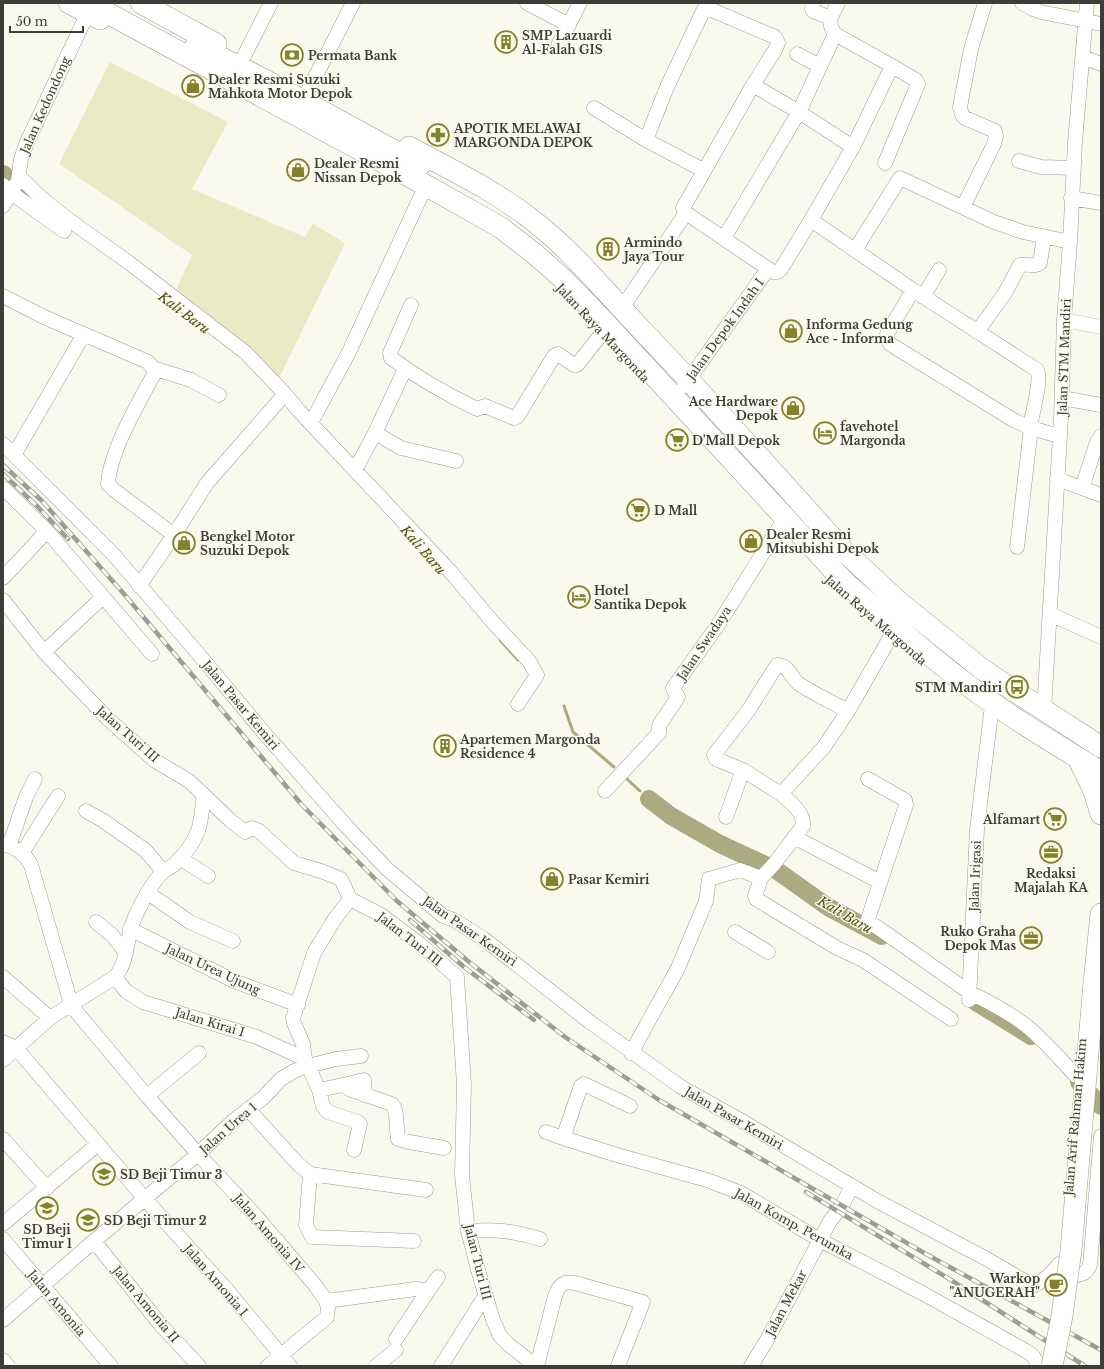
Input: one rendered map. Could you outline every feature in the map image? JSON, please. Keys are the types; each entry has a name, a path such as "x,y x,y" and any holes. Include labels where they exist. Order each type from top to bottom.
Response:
{"highway":[{"name":"Jalan Raya Margonda","path":"68,3 89,7 425,189 500,227 530,250 607,319 686,384 841,570 891,636 941,670 1101,772"},
{"name":"Jalan Raya Margonda","path":"120,3 191,42 468,186"},
{"name":"Jalan Raya Margonda","path":"141,3 307,93 468,186 535,235 556,253 607,319 780,526 979,672 1101,756"},
{"name":"Jalan Raya Margonda","path":"607,319 841,570 941,670 991,713 1048,748 1073,755"},
{"name":"Jalan Raya Margonda","path":"1042,715 1101,747"},
{"path":"1073,755 1094,791 1101,814"},
{"name":"Jalan Arif Rahman Hakim","path":"1052,1366 1062,1316 1071,1250 1101,914"},
{"name":"Jalan Arif Rahman Hakim","path":"1063,1366 1068,1348 1081,1265 1101,1053"}],"street":[{"path":"243,58 271,3"},
{"path":"307,93 353,3"},
{"path":"527,3 568,25"},
{"path":"559,43 580,3"},
{"path":"813,3 813,11 831,18"},
{"path":"838,3 829,23 835,34 916,80 918,84 904,121 885,163"},
{"path":"963,207 994,144 996,136 995,130 965,118 962,115 960,107 971,49 985,3"},
{"path":"1022,3 1037,10 1101,24"},
{"name":"Jalan STM Mandiri","path":"1042,715 1050,614 1062,398 1064,320 1087,3"},
{"path":"646,140 667,87 706,5 776,37 778,43 777,47 703,170 683,205 683,208 686,213 768,269 773,272 778,272 811,220 853,147 892,66"},
{"name":"Jalan Kedondong","path":"3,206 13,185 27,142 89,7"},
{"path":"724,238 798,112 835,34"},
{"path":"797,54 820,66"},
{"path":"1082,57 1101,64"},
{"path":"753,85 853,147"},
{"path":"594,108 646,140 703,170"},
{"path":"1019,161 1041,167 1074,168"},
{"path":"855,250 900,178 994,222 1044,237 1070,242"},
{"path":"13,185 64,231"},
{"path":"13,185 38,195 246,353 449,570 491,620 529,661 534,679 518,704"},
{"path":"311,423 349,352 425,189"},
{"path":"1072,198 1101,203"},
{"path":"411,305 390,356 391,358 414,376 449,396 477,409 485,406 514,418 517,417 554,356 558,354 574,365 578,365 607,319 686,213"},
{"path":"811,220 918,294 1038,372 1036,398 1030,428 1017,547"},
{"path":"977,332 1005,293 1020,265 1036,265 1040,263 1044,237"},
{"name":"Jalan Depok Indah I","path":"686,384 768,269"},
{"path":"939,270 887,334 890,344 1015,421 1030,428 1059,436"},
{"path":"3,296 44,317 148,362 153,368 154,374 118,446 109,472 108,484 174,535"},
{"path":"1064,320 1101,327"},
{"path":"14,455 84,334"},
{"path":"153,368 191,380 219,394"},
{"path":"355,470 375,434 405,369"},
{"path":"139,586 207,483 285,394"},
{"path":"1062,398 1101,405"},
{"path":"375,434 401,448 456,461"},
{"path":"1082,488 1097,442 1101,436"},
{"name":"Jalan Pasar Kemiri","path":"3,444 113,554 265,734 347,827 387,869 443,916 454,920 484,938 590,1022 681,1087 852,1186 1033,1286 1050,1276 1058,1264"},
{"path":"1057,479 1101,495"},
{"path":"3,488 47,531 152,654"},
{"name":"Jalan Swadaya","path":"605,791 659,733 659,726 678,697 673,688 718,625 780,526"},
{"path":"3,578 47,531"},
{"path":"44,652 103,597"},
{"name":"Jalan Turi III","path":"3,600 44,652 80,691 154,760 189,781 230,820 245,832 252,828 259,831 294,863 341,879 350,899 381,915 420,944 457,977 464,1084 462,1175 468,1230 493,1320 500,1336 508,1345 536,1366"},
{"path":"1050,614 1101,637"},
{"path":"781,794 824,747 848,711 891,636"},
{"path":"848,711 798,684 789,670 777,665 748,711 714,755 716,759 743,770 781,794 803,818 803,826 763,877 755,896 756,899 836,948 863,960 951,1019"},
{"name":"Jalan Irigasi","path":"969,998 977,829 991,713"},
{"path":"726,817 743,770"},
{"path":"35,778 6,845 22,853 28,858 31,865 71,1004"},
{"path":"868,779 905,800 906,805 867,922 877,927 969,998 986,1000 1022,1022 1076,1076"},
{"path":"3,1060 50,1018 71,1004 117,980 126,953 130,929 138,910 156,879 163,871 174,865 198,832 201,822 204,795"},
{"path":"22,853 58,796"},
{"path":"86,811 102,820 145,850 163,871"},
{"path":"794,837 880,882"},
{"path":"180,858 208,876"},
{"path":"632,1053 678,968 706,901 709,879 740,870 763,877"},
{"path":"148,893 190,922 233,941"},
{"path":"350,899 334,920 314,953 293,1018 303,1044 306,1062 319,1090 323,1106 328,1112 360,1124 354,1150"},
{"path":"96,922 112,935 126,953"},
{"name":"Jalan Urea Ujung","path":"130,929 234,981 298,1005"},
{"path":"735,932 768,952"},
{"name":"Jalan Arif Rahman Hakim","path":"1058,1264 1068,1200 1076,1076 1086,1002 1096,957"},
{"path":"3,977 50,1018"},
{"name":"Jalan Kirai I","path":"117,980 126,991 143,1002 257,1037 306,1062"},
{"name":"Jalan Amonia IV","path":"71,1004 91,1031 198,1154 255,1215 315,1285 326,1301"},
{"path":"3,1042 16,1048"},
{"name":"Jalan Amonia I","path":"16,1048 145,1199 227,1290 290,1366"},
{"path":"147,1096 200,1054"},
{"name":"Jalan Urea 1","path":"3,1320 198,1154 233,1121 263,1098 281,1079 306,1062 361,1056"},
{"path":"563,1138 581,1086 584,1084 630,1106"},
{"path":"319,1090 343,1085 351,1090 392,1104 394,1106 391,1138 444,1148"},
{"path":"248,1109 298,1164 310,1174 426,1190"},
{"name":"Jalan Komp. Perumka","path":"546,1132 617,1155 707,1180 741,1193 820,1240 924,1294 1028,1352 1040,1366"},
{"path":"1058,1264 1062,1272 1078,1275 1087,1271 1096,1262 1101,1136"},
{"path":"3,1139 47,1188"},
{"path":"3,1224 98,1144"},
{"path":"310,1174 306,1225 312,1237 414,1241"},
{"name":"Jalan Mekar","path":"751,1366 830,1222 842,1206 852,1186"},
{"path":"468,1230 499,1230 518,1232 540,1239"},
{"name":"Jalan Amonia","path":"3,1239 111,1366"},
{"name":"Jalan Amonia II","path":"94,1241 159,1324 199,1366"},
{"path":"376,1366 396,1344 412,1315 438,1277"},
{"path":"536,1366 555,1296 560,1285 566,1282 575,1283 643,1302 618,1366"},
{"path":"268,1366 326,1317 328,1307 326,1301 416,1289 428,1291"},
{"path":"401,1291 412,1315"},
{"path":"441,1366 486,1296"},
{"path":"3,1360 8,1366"}],"green space":[{"path":"110,62 228,122 192,189 305,237 313,224 345,243 278,380 243,342 173,296 192,255 59,164"}],"waterway":[{"name":"Kali Baru","path":"3,174 25,194 50,212"},
{"name":"Kali Baru","path":"500,640 518,660"},
{"name":"Kali Baru","path":"564,706 573,732 614,767"},
{"name":"Kali Baru","path":"627,779 640,791"},
{"name":"Kali Baru","path":"649,799 671,816 720,844 776,870 828,907 882,936"},
{"name":"Kali Baru","path":"976,1002 1031,1036"},
{"name":"Kali Baru","path":"1079,1082 1101,1106"}],"railway":[{"path":"3,465 42,501 124,594 302,805 397,901 468,961 565,1037 659,1100 926,1254 1101,1350"},
{"path":"3,474 37,506 68,539"},
{"path":"410,920 464,967 534,1020"},
{"path":"806,1192 951,1280 1085,1366"}],"place":[{"name":"SMP Lazuardi Al-Falah GIS","path":"506,42"},
{"name":"Permata Bank","path":"292,55"},
{"name":"Dealer Resmi Suzuki Mahkota Motor Depok","path":"193,86"},
{"name":"APOTIK MELAWAI MARGONDA DEPOK","path":"438,135"},
{"name":"Dealer Resmi Nissan Depok","path":"298,170"},
{"name":"Armindo Jaya Tour","path":"608,249"},
{"name":"Informa Gedung Ace - Informa","path":"791,331"},
{"name":"Ace Hardware Depok","path":"793,408"},
{"name":"favehotel Margonda","path":"825,433"},
{"name":"D'Mall Depok","path":"677,440"},
{"name":"D Mall","path":"638,510"},
{"name":"Dealer Resmi Mitsubishi Depok","path":"751,541"},
{"name":"Bengkel Motor Suzuki Depok","path":"184,543"},
{"name":"Hotel Santika Depok","path":"579,597"},
{"name":"STM Mandiri","path":"1017,687"},
{"name":"Apartemen Margonda Residence 4","path":"445,746"},
{"name":"Alfamart","path":"1055,819"},
{"name":"Redaksi Majalah KA","path":"1051,852"},
{"name":"Pasar Kemiri","path":"552,879"},
{"name":"Ruko Graha Depok Mas","path":"1031,938"},
{"name":"SD Beji Timur 3","path":"104,1174"},
{"name":"SD Beji Timur 1","path":"47,1208"},
{"name":"SD Beji Timur 2","path":"88,1220"},
{"name":"Warkop \"ANUGERAH\"","path":"1056,1285"}]}
